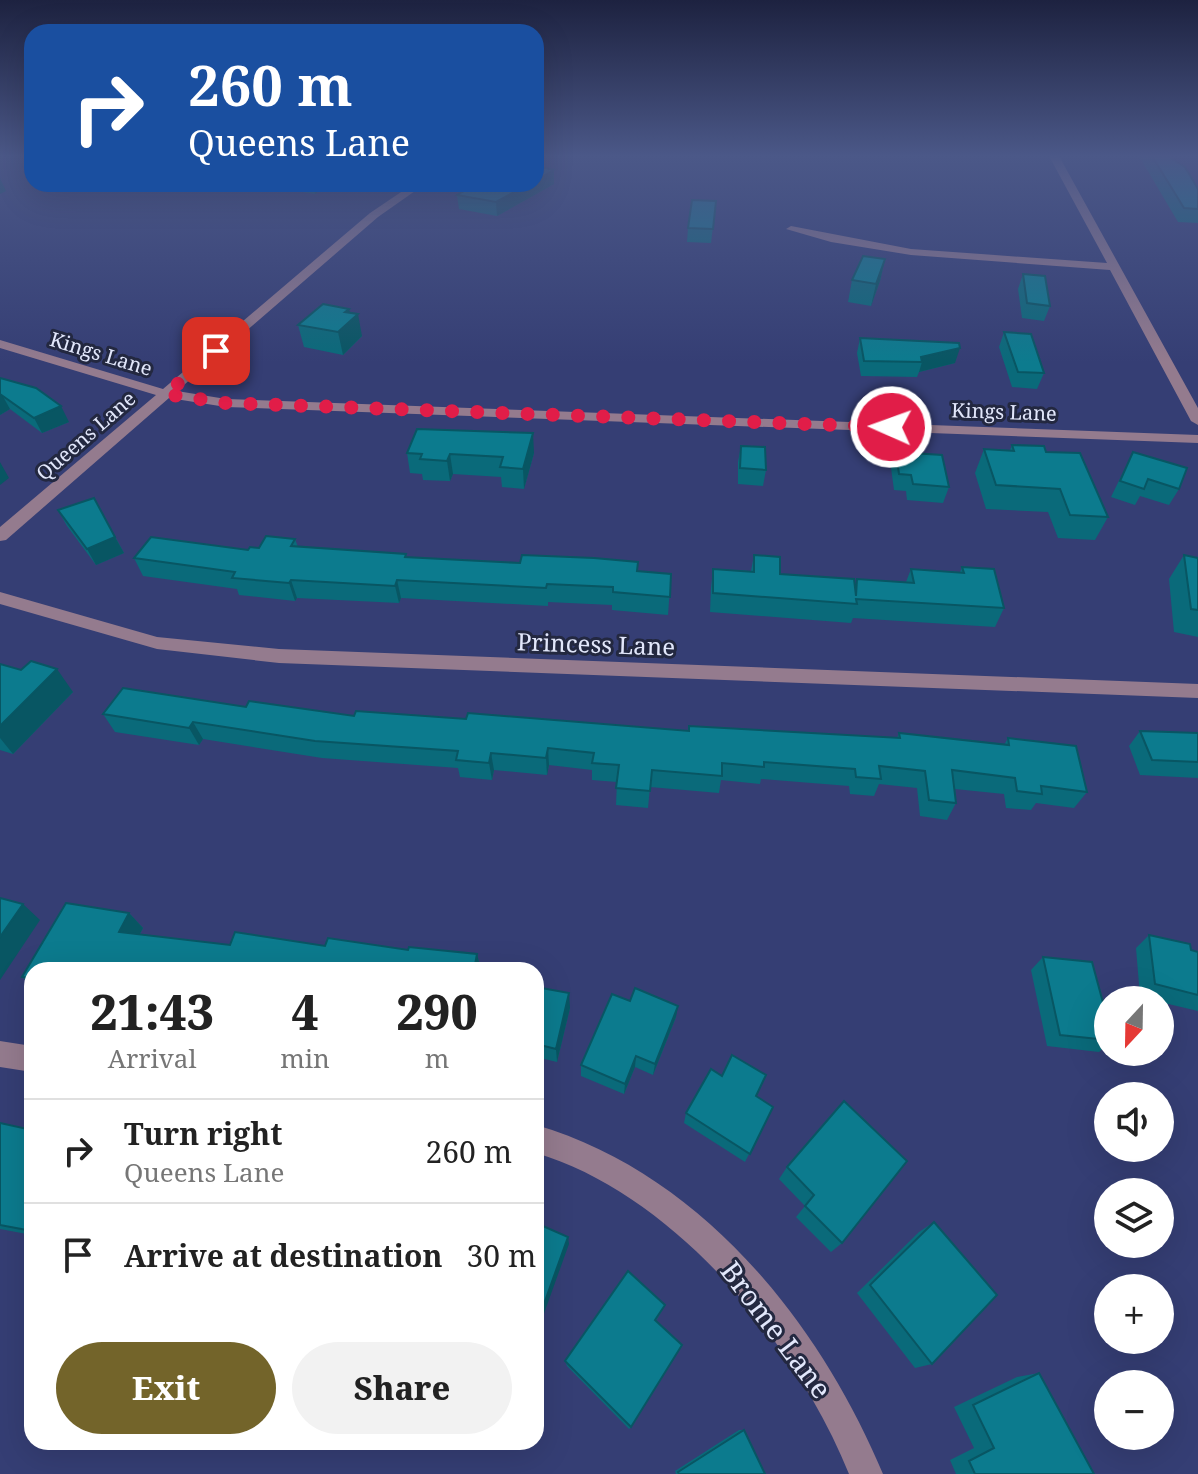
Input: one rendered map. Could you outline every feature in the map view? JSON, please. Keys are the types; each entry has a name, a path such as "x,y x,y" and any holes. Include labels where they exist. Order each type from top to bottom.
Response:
{"street":[{"name":"Queens Lane","path":"0,536 363,225"},
{"path":"1091,225 1198,421"},
{"path":"791,229 830,240 923,254 1114,267"},
{"name":"Kings Lane","path":"0,344 166,394 226,403 1198,439"},
{"name":"Princess Lane","path":"0,598 157,643 279,656 1198,691"},
{"path":"0,1054 24,1058"},
{"name":"Brome Lane","path":"544,1141 568,1148 644,1187 709,1242 756,1295 816,1378 858,1450 866,1474"}],"building":[{"path":"688,225 713,225 713,229 688,228"},
{"path":"863,256 885,259 876,284 852,280"},
{"path":"1023,274 1045,276 1050,306 1027,303"},
{"path":"323,304 358,314 338,332 298,325"},
{"path":"1004,332 1031,334 1044,373 1018,372"},
{"path":"860,338 959,343 960,348 921,357 922,362 864,361"},
{"path":"0,378 36,388 61,406 34,418 0,394"},
{"path":"417,429 533,433 523,469 500,467 503,457 450,454 447,461 420,459 422,454 407,453"},
{"path":"1012,445 1044,446 1046,452 1080,453 1108,517 1070,515 1060,489 996,485 984,449 1014,451"},
{"path":"741,446 765,447 766,470 740,468"},
{"path":"896,452 942,455 949,487 913,484 911,475 899,474"},
{"path":"1133,452 1187,468 1179,489 1148,479 1144,489 1120,481"},
{"path":"94,498 115,537 87,549 58,510"},
{"path":"266,536 295,539 291,546 406,554 405,557 520,563 522,555 638,562 637,571 671,574 670,597 613,592 613,587 547,584 546,588 397,580 395,586 291,580 289,583 232,578 235,572 134,558 151,537 248,550 250,547 259,548"},
{"path":"754,555 780,557 780,574 854,579 856,596 857,579 914,583 911,569 964,573 962,567 994,569 1004,608 856,599 857,604 713,593 713,569 754,572"},
{"path":"1184,555 1198,558 1198,610 1191,609"},
{"path":"31,661 57,669 0,726 0,664 21,670"},
{"path":"123,688 246,707 249,701 354,716 356,711 466,719 468,713 689,731 689,726 900,738 899,733 1009,745 1008,738 1076,746 1087,792 1041,786 1042,794 1017,791 1015,778 952,770 956,803 929,800 925,771 879,766 881,779 856,777 855,769 764,762 764,767 722,763 722,776 652,770 650,791 616,788 619,765 592,763 594,753 548,748 546,758 491,753 489,763 456,760 458,751 315,741 193,722 189,728 103,714"},
{"path":"1140,731 1198,733 1198,762 1152,760"},
{"path":"0,898 23,904 0,937"},
{"path":"66,903 129,913 119,932 230,945 235,932 325,946 328,938 408,950 409,947 477,954 476,962 31,962"},
{"path":"1149,935 1190,944 1191,950 1198,952 1198,995 1174,989 1174,986 1155,984"},
{"path":"1043,957 1092,962 1099,986 1094,986 1094,1039 1060,1035"},
{"path":"544,988 569,993 556,1049 544,1046"},
{"path":"635,988 678,1006 655,1064 636,1056 625,1084 581,1065 612,994 630,1001"},
{"path":"732,1055 766,1075 756,1096 773,1107 750,1154 686,1113 711,1069 722,1076"},
{"path":"844,1101 907,1161 842,1243 805,1206 814,1195 787,1167"},
{"path":"0,1123 24,1128 24,1230 0,1225"},
{"path":"934,1222 997,1295 932,1364 870,1285"},
{"path":"544,1226 568,1237 544,1304"},
{"path":"628,1271 665,1305 655,1320 682,1345 631,1427 565,1361"},
{"path":"1039,1373 1094,1474 975,1474 969,1461 994,1448 973,1405"},
{"path":"744,1430 765,1474 679,1474 678,1472"}],"route":[{"path":"216,351 166,394 226,403 891,427"}]}
